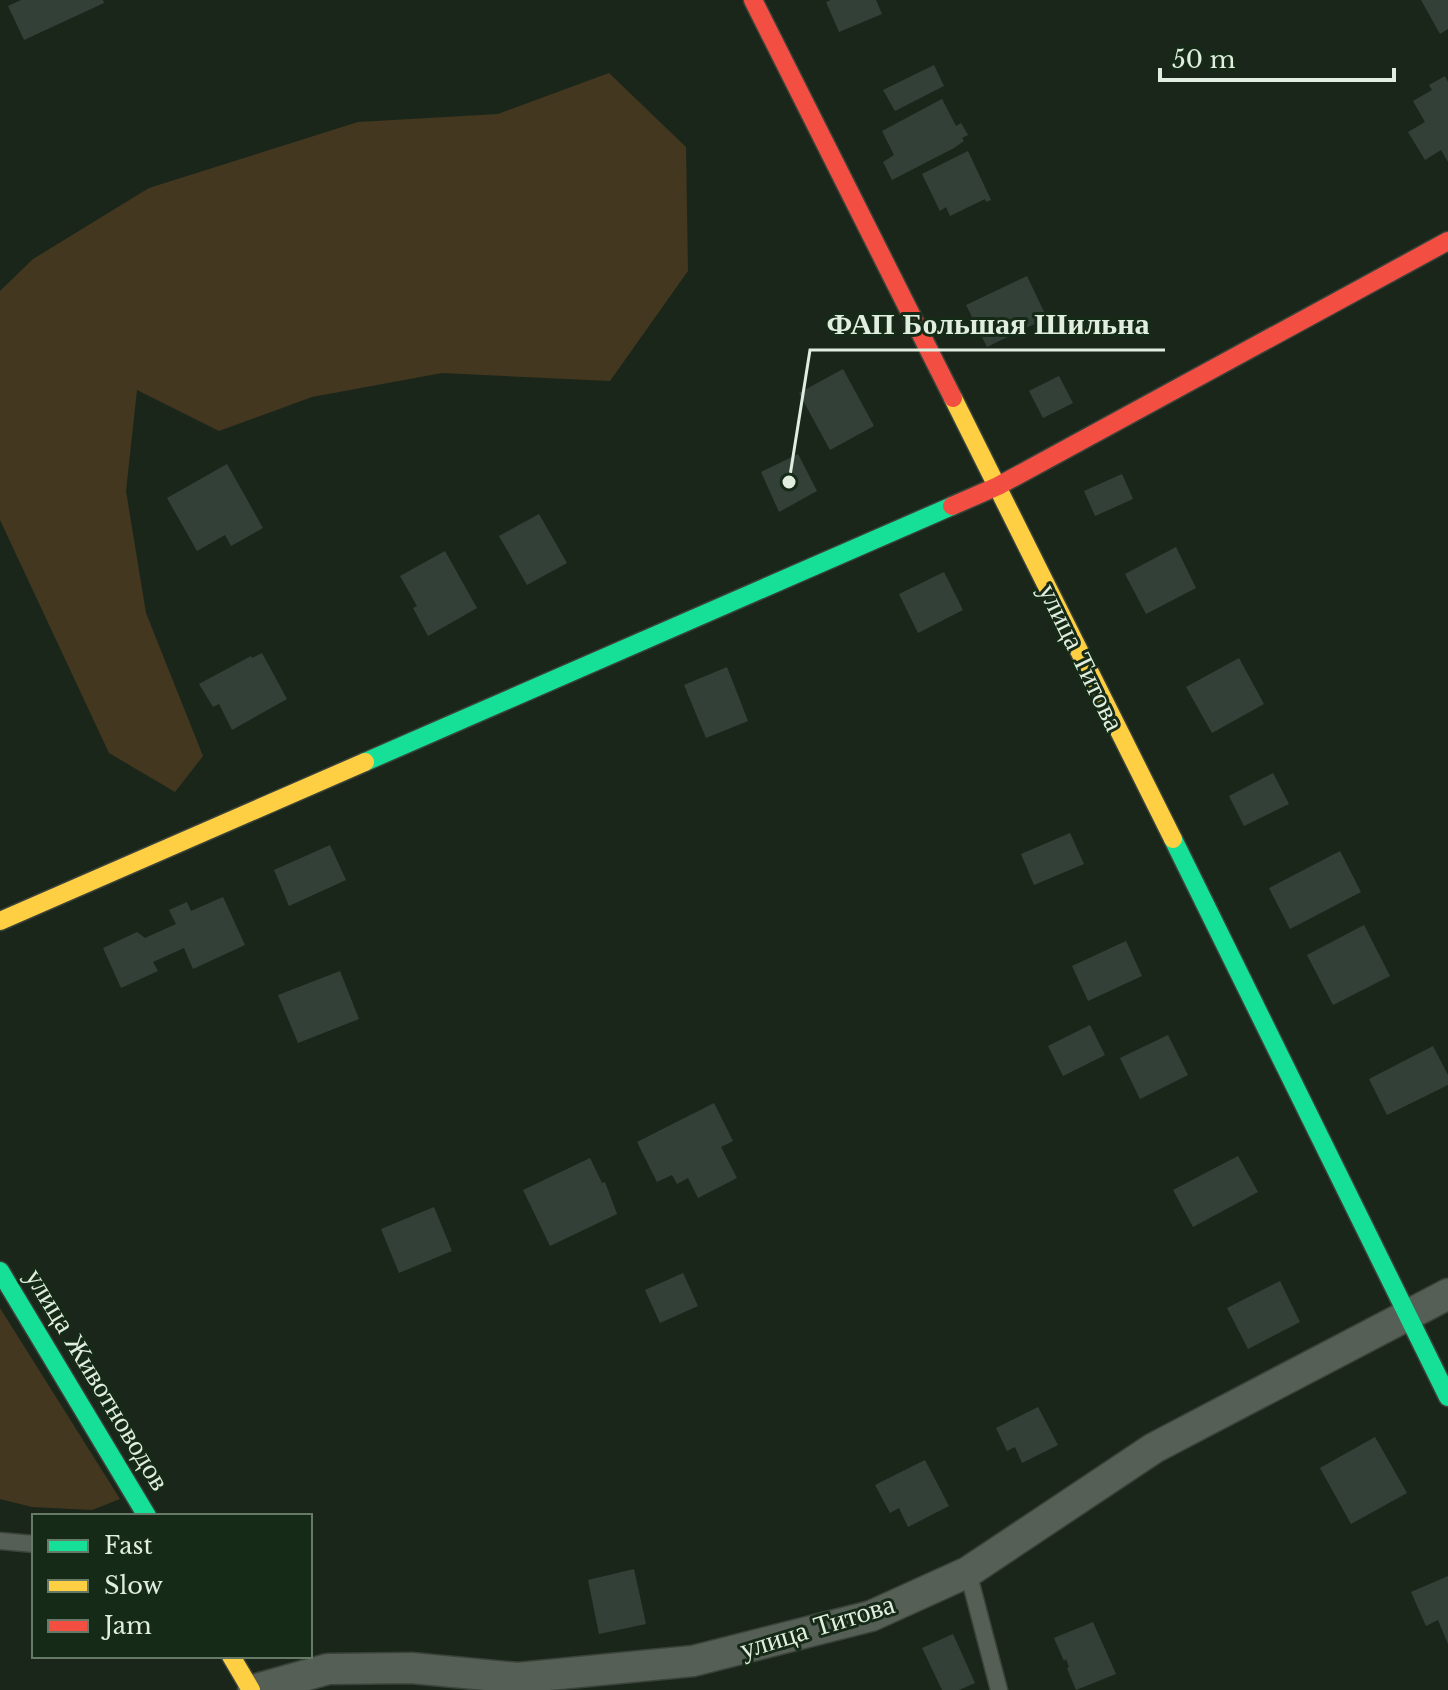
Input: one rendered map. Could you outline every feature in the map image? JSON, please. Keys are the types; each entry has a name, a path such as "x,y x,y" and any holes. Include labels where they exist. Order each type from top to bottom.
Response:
{"street":[{"name":"улица Титова","path":"753,0 998,486 1448,1397"},
{"path":"0,921 998,486 1448,241"},
{"name":"улица Животноводов","path":"0,1271 146,1514"},
{"path":"1406,1316 1448,1294"},
{"name":"улица Титова","path":"252,1690 328,1669 411,1668 518,1678 693,1661 871,1616 968,1572 1154,1448 1406,1316"},
{"path":"232,1658 252,1690"}],"lane":[{"path":"0,1541 32,1544"},
{"path":"968,1572 999,1690"}],"shaded area":[{"path":"609,73 686,147 688,271 610,381 442,373 312,397 219,431 137,390 126,491 146,613 203,756 175,792 109,753 0,520 0,291 33,259 149,188 358,122 498,114"},
{"path":"0,1308 120,1499 92,1510 32,1507 0,1499"}],"building":[{"path":"21,0 103,0 104,3 24,40 8,6"},
{"path":"876,0 882,14 839,32 826,2"},
{"path":"1421,0 1448,0 1448,29 1440,34"},
{"path":"934,65 944,86 895,111 883,90"},
{"path":"1445,76 1448,82 1448,162 1441,150 1425,160 1408,132 1425,122 1413,101 1432,90 1429,85"},
{"path":"942,99 956,126 961,123 968,135 954,148 892,180 883,162 894,155 882,131"},
{"path":"968,151 991,200 986,202 985,199 950,216 946,207 940,211 922,174"},
{"path":"1027,276 1047,318 987,347 966,305"},
{"path":"843,369 874,426 830,450 799,393"},
{"path":"1059,376 1073,403 1043,418 1029,391"},
{"path":"798,454 817,491 779,512 761,472"},
{"path":"227,464 263,528 231,546 225,535 197,551 167,498"},
{"path":"1122,474 1133,499 1095,516 1084,491"},
{"path":"539,514 567,563 527,585 499,536"},
{"path":"1176,547 1196,588 1146,614 1125,574"},
{"path":"445,551 477,608 428,636 413,608 417,606 400,576"},
{"path":"944,572 963,610 918,633 899,594"},
{"path":"262,653 287,699 232,730 219,704 213,707 199,684"},
{"path":"1239,658 1264,704 1212,733 1186,687"},
{"path":"727,667 748,721 706,738 684,685"},
{"path":"1273,773 1289,804 1244,826 1229,796"},
{"path":"1070,833 1084,864 1034,885 1021,854"},
{"path":"330,845 346,880 289,906 274,870"},
{"path":"1340,851 1361,892 1290,929 1269,888"},
{"path":"223,897 245,945 193,969 184,948 153,962 158,971 121,988 103,948 137,932 145,938 176,924 169,910 187,902 191,911"},
{"path":"1364,925 1390,976 1333,1005 1307,955"},
{"path":"1126,941 1142,976 1088,1001 1072,966"},
{"path":"340,971 359,1019 298,1043 278,995"},
{"path":"1090,1025 1105,1055 1063,1076 1048,1046"},
{"path":"1168,1035 1188,1075 1140,1099 1120,1058"},
{"path":"1433,1046 1448,1075 1448,1085 1387,1115 1369,1079"},
{"path":"714,1103 733,1141 721,1147 737,1178 698,1198 688,1178 677,1184 672,1175 657,1182 637,1142"},
{"path":"1238,1156 1258,1192 1193,1227 1173,1190"},
{"path":"590,1158 602,1183 605,1182 617,1214 550,1246 523,1190"},
{"path":"434,1207 452,1251 399,1273 381,1229"},
{"path":"683,1273 698,1306 660,1323 645,1290"},
{"path":"1280,1281 1300,1322 1248,1349 1227,1308"},
{"path":"1038,1407 1058,1445 1022,1463 1015,1447 1007,1451 996,1428"},
{"path":"1375,1437 1407,1493 1351,1524 1320,1468"},
{"path":"925,1460 949,1506 908,1527 899,1508 890,1513 875,1485"},
{"path":"634,1569 646,1624 599,1634 588,1580"},
{"path":"1448,1576 1448,1644 1438,1620 1426,1626 1411,1592"},
{"path":"1093,1622 1116,1674 1076,1690 1066,1659 1064,1661 1054,1638"},
{"path":"953,1634 975,1683 959,1690 942,1690 922,1648"}],"traffic: fast":[{"path":"365,762 952,506"},
{"path":"1173,839 1448,1397"},
{"path":"0,1271 146,1514"}],"traffic: slow":[{"path":"953,398 1173,839"},
{"path":"0,921 365,762"},
{"path":"232,1658 251,1690"}],"traffic: jam":[{"path":"753,0 953,398"},
{"path":"952,506 998,486 1448,241"}],"place":[{"name":"ФАП Большая Шильна","path":"789,482"}]}
